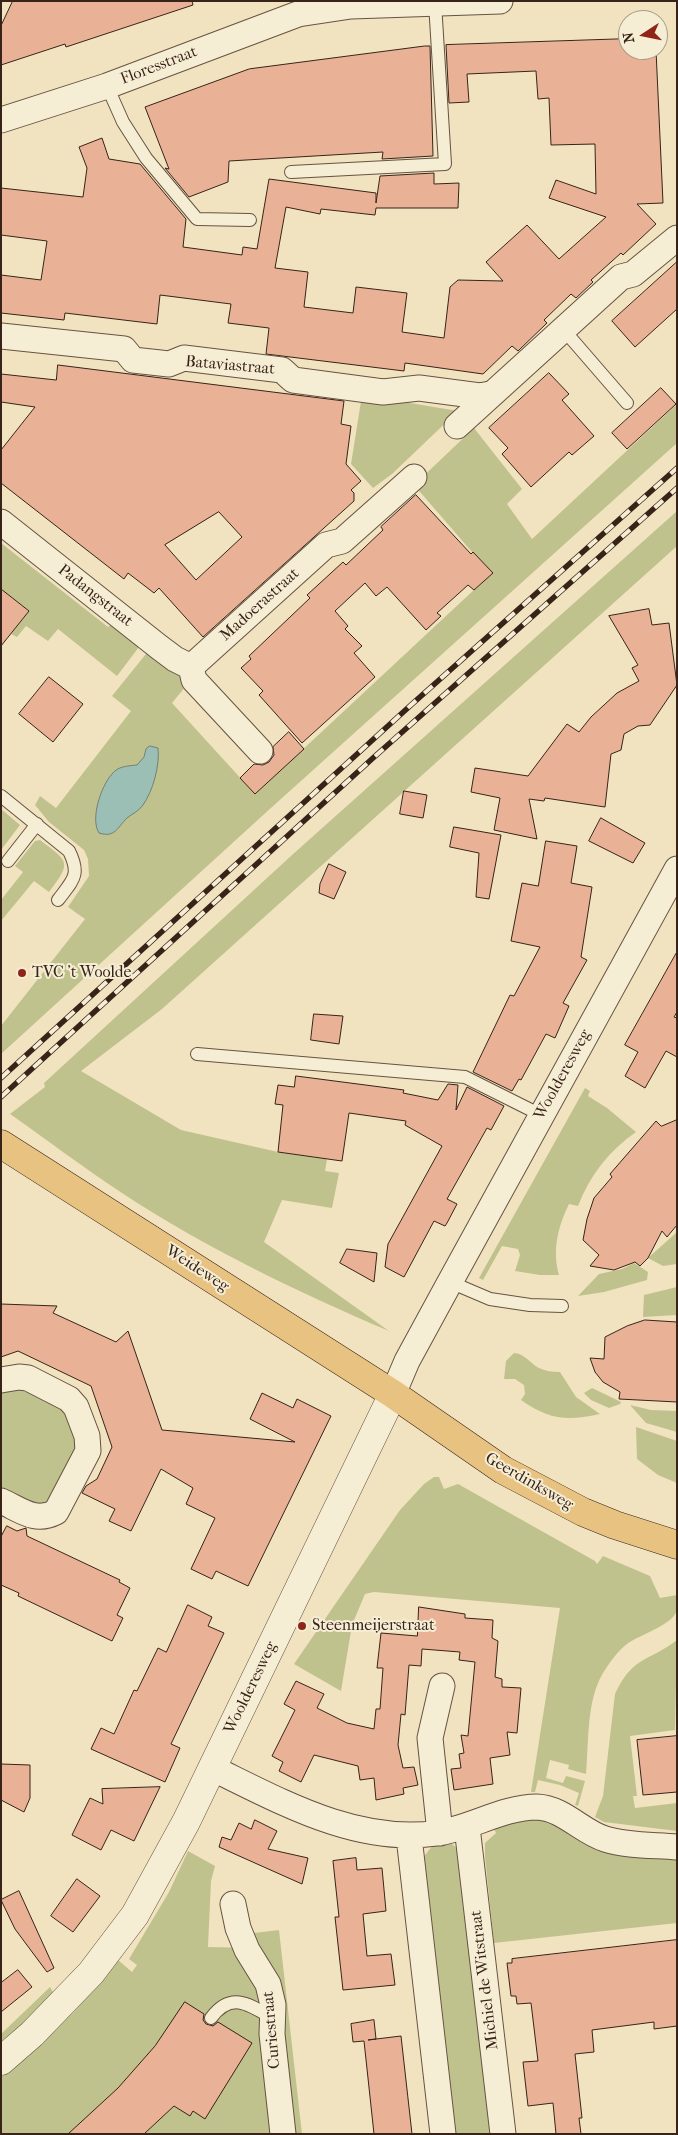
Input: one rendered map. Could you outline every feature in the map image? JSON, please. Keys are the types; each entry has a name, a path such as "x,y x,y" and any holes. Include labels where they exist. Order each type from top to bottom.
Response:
{"main road":[{"name":"Weideweg","path":"1,1144 393,1394"},
{"name":"Geerdinksweg","path":"393,1394 503,1470 555,1498 615,1525 677,1545"}],"street":[{"name":"Floresstraat","path":"1,120 107,86 317,6 500,1"},
{"path":"457,426 621,277 633,274 677,238"},
{"name":"Bataviastraat","path":"1,336 124,350 133,360 169,364 184,358 282,370 293,380 383,392 419,388 480,396 490,394"},
{"name":"Madoerastraat","path":"191,667 326,545 342,541 414,477"},
{"name":"Padangstraat","path":"1,522 155,644 175,659 191,667"},
{"path":"191,667 194,680 260,750"},
{"name":"Woolderesweg","path":"1,2061 65,2001 114,1944 135,1914 166,1860 393,1394 407,1361 677,869"},
{"path":"1,1380 19,1377 28,1378 69,1399 76,1407 87,1436 88,1451 56,1512 48,1516 36,1518 1,1501"},
{"path":"440,1833 430,1738 442,1686"},
{"path":"212,1768 319,1818 365,1830 409,1837 440,1833 467,1827 524,1808 539,1807 554,1812 605,1839 677,1847"},
{"name":"Michiel de Witstraat","path":"467,1827 503,2134"},
{"path":"409,1837 443,2134"},
{"name":"Curiestraat","path":"233,1904 238,1928 247,1950 268,1984 273,2005 272,2034 284,2134"}],"lane":[{"path":"291,172 445,164 435,4"},
{"path":"107,86 124,122 146,158 197,219 250,220"},
{"path":"563,330 626,403"},
{"path":"1,796 69,850 75,863 75,877 58,900"},
{"path":"8,860 37,824"},
{"path":"197,1054 465,1077 541,1115"},
{"path":"450,1282 490,1299 562,1306"},
{"path":"211,2018 221,2006 229,2001 255,2007 272,2018"}],"green space":[{"path":"362,395 458,411 392,474 373,488 351,464"},
{"path":"677,404 677,443 272,807 1,1054 1,1026 85,919 68,907 89,876 88,859 84,850 49,822 35,805 40,796 56,808 131,711 112,696 150,649 182,675 186,686 172,703 255,794 491,574 414,485 474,428 522,489 507,504 532,539"},
{"path":"677,511 677,546 162,1009 81,1071 181,1130 278,1152 327,1159 325,1171 339,1173 332,1208 282,1200 264,1242 389,1331 286,1285 219,1251 154,1213 108,1183 10,1114 45,1087 44,1083 292,855"},
{"path":"1,543 108,627 114,623 142,643 117,676 58,629 48,641 26,626 17,637 11,634 29,611 1,589"},
{"path":"1,809 20,825 1,850"},
{"path":"40,840 62,858 64,868 49,892 34,881 1,921 1,900 23,872 15,866 35,841"},
{"path":"585,1088 590,1091 588,1096 607,1108 636,1132 617,1147 601,1164 588,1184 578,1206 569,1204 557,1239 556,1257 559,1275 540,1275 515,1271 520,1255 518,1249 502,1246 483,1280 479,1278"},
{"path":"677,1232 677,1264 663,1266 648,1258"},
{"path":"634,1263 648,1272 647,1280 604,1292 578,1296 599,1274 622,1269"},
{"path":"677,1287 677,1315 643,1317 644,1295"},
{"path":"514,1353 518,1353 539,1368 560,1372 576,1397 600,1414 578,1418 559,1417 541,1412 521,1400 525,1394 524,1385 515,1379 504,1379 506,1361"},
{"path":"20,1385 66,1410 78,1448 47,1505 39,1507 1,1490 1,1389"},
{"path":"592,1388 621,1402 620,1404 609,1408 591,1400 584,1393"},
{"path":"630,1405 651,1410 677,1411 677,1432 646,1423"},
{"path":"636,1427 677,1441 677,1483 658,1475 637,1459"},
{"path":"434,1477 439,1477 444,1489 458,1484 595,1561 597,1564 603,1556 650,1576 660,1598 677,1595 677,1610 674,1615 663,1625 627,1644 614,1657 603,1673 591,1709 586,1774 568,1769 569,1765 550,1760 546,1778 563,1783 566,1776 585,1781 578,1806 575,1805 579,1793 560,1785 538,1780 535,1792 531,1792 560,1608 374,1592 365,1594 352,1625 341,1691 294,1664 400,1510 424,1484"},
{"path":"677,1640 675,1730 630,1736 637,1796 633,1796 635,1808 677,1803 677,1831 604,1822 595,1817 603,1796 615,1694 628,1672 642,1661"},
{"path":"538,1819 677,1856 677,1923 494,1943 485,1843 496,1833 494,1829 515,1820"},
{"path":"444,1842 452,1844 460,1851 494,2134 452,2134 422,1859 433,1845"},
{"path":"188,1851 215,1866 211,1881 208,1947 256,1948 254,1933 279,1930 302,2134 1,2134 1,2077 74,2012 118,1960 132,1972 137,1965 129,1959 169,1892"},
{"path":"50,1987 54,1994 1,2044 1,2034"}],"water":[{"path":"150,746 158,748 158,762 153,785 147,799 115,831 109,834 99,833 96,811 108,779 117,769 137,765 144,757 146,749"}],"building":[{"path":"13,1 192,1 193,5 66,47 65,44 1,65 1,26"},
{"path":"618,39 618,60 656,60 663,203 637,204 656,224 623,255 621,253 591,280 593,282 576,298 571,294 544,320 547,323 518,351 512,346 483,374 405,363 404,371 266,354 269,328 228,323 231,304 160,295 157,324 65,313 64,320 1,313 1,275 41,280 47,241 1,235 1,188 83,197 87,168 79,147 102,138 109,159 140,164 186,219 183,247 242,255 243,247 257,249 269,179 376,193 376,203 380,176 434,173 434,184 459,183 458,208 376,208 375,215 321,209 320,214 286,207 275,268 308,272 304,307 353,313 356,287 407,293 402,332 444,338 450,287 458,280 503,281 486,262 527,225 559,259 606,217 549,198 556,180 596,194 595,144 551,145 549,98 538,99 536,71 467,74 469,102 449,103 446,45"},
{"path":"430,46 433,156 382,159 383,152 229,161 228,182 189,197 165,168 169,169 145,107 249,69"},
{"path":"677,262 677,309 635,347 612,321"},
{"path":"58,365 344,401 341,424 351,426 346,464 361,481 351,490 354,493 354,501 203,637 159,588 154,593 128,573 124,579 1,483 1,450 35,407 1,402 1,374 56,380","holes":["219,512 242,537 196,580 165,545"]},
{"path":"549,373 569,394 562,400 594,436 572,455 569,452 531,487 502,454 508,448 489,428"},
{"path":"661,388 676,404 627,449 612,433"},
{"path":"416,495 471,554 473,552 493,573 474,590 468,585 437,613 441,616 426,630 387,587 376,596 365,583 335,611 348,626 345,629 362,646 354,653 375,677 302,743 259,695 263,691 241,668 251,659 249,656 310,598 307,595 343,562 346,565 383,530 381,527"},
{"path":"1,589 29,611 1,646"},
{"path":"649,609 652,625 669,623 677,685 650,725 638,726 624,734 621,750 611,754 605,807 545,798 544,801 529,799 537,839 494,830 500,798 471,792 475,768 528,776 567,724 579,732 591,717 617,693 639,681 632,668 638,665 609,616"},
{"path":"49,677 83,704 53,742 19,714"},
{"path":"289,732 304,749 255,794 240,778 254,764 263,765 269,762 274,755 273,747"},
{"path":"404,791 427,795 423,818 400,814"},
{"path":"601,818 645,843 633,863 589,841"},
{"path":"454,827 501,835 489,899 476,897 479,853 450,847"},
{"path":"546,841 577,846 571,883 592,887 581,957 587,960 563,1003 569,1006 555,1038 546,1034 521,1080 519,1079 512,1091 473,1072 510,995 514,996 540,947 511,941 522,883 538,886"},
{"path":"329,864 346,872 334,899 319,893 320,884"},
{"path":"677,952 677,1012 674,1017 677,1018 677,1057 666,1051 645,1088 625,1076 638,1052 625,1045"},
{"path":"314,1014 343,1016 339,1044 311,1040"},
{"path":"296,1076 404,1090 403,1093 438,1100 448,1084 458,1085 456,1110 467,1087 504,1106 491,1130 487,1128 447,1199 457,1204 447,1223 445,1226 434,1221 404,1277 385,1267 388,1244 442,1146 405,1125 406,1121 349,1113 342,1161 278,1152 283,1105 275,1104 278,1085 294,1087"},
{"path":"677,1120 677,1225 667,1237 662,1231 648,1258 640,1266 635,1262 614,1270 590,1266 599,1255 583,1240 594,1198 612,1177 610,1174 656,1121 661,1126"},
{"path":"347,1249 377,1253 374,1282 340,1263"},
{"path":"1,1304 57,1306 53,1313 116,1342 128,1331 162,1430 295,1442 250,1419 262,1393 293,1408 297,1399 331,1416 248,1586 216,1571 212,1579 191,1569 215,1518 186,1504 193,1488 161,1469 131,1531 109,1521 115,1509 82,1493 86,1486 97,1479 112,1447 91,1386 18,1351 1,1357"},
{"path":"645,1320 677,1322 677,1402 619,1399 620,1392 603,1382 595,1372 590,1358 604,1359 605,1337 627,1326"},
{"path":"7,1526 17,1531 26,1528 27,1536 120,1580 119,1582 130,1588 117,1615 123,1618 112,1641 18,1596 19,1593 1,1585 1,1537"},
{"path":"188,1605 212,1617 208,1626 224,1633 171,1744 180,1748 165,1782 91,1749 101,1728 114,1734 134,1690 137,1691 158,1648 166,1652"},
{"path":"419,1607 465,1614 465,1618 493,1620 492,1638 498,1641 495,1677 502,1679 502,1687 521,1688 517,1733 507,1732 510,1755 490,1758 493,1784 454,1790 451,1769 461,1768 459,1754 464,1753 461,1735 468,1736 475,1662 459,1660 460,1652 422,1649 421,1666 409,1665 405,1715 401,1714 398,1745 403,1768 414,1767 418,1785 403,1788 404,1794 376,1800 374,1778 360,1780 358,1766 314,1755 301,1782 279,1771 283,1762 272,1756 295,1710 284,1704 296,1681 324,1694 317,1708 347,1723 374,1729 376,1709 380,1709 383,1668 377,1668 381,1633 417,1636"},
{"path":"677,1736 677,1792 643,1795 637,1740"},
{"path":"1,1764 30,1765 30,1798 24,1812 1,1800"},
{"path":"160,1787 134,1841 111,1830 101,1850 72,1835 90,1798 103,1804 102,1789"},
{"path":"255,1820 277,1831 268,1849 308,1858 302,1884 219,1847 222,1837 231,1840 239,1823 251,1829"},
{"path":"356,1858 357,1870 382,1868 386,1911 363,1914 367,1956 391,1954 395,1985 343,1990 335,1917 339,1917 333,1861"},
{"path":"77,1879 100,1896 73,1932 51,1916"},
{"path":"19,1891 54,1968 47,1972 15,1929 1,1900"},
{"path":"677,1940 677,2026 654,2029 654,2022 592,2030 594,2052 575,2054 582,2118 579,2118 581,2134 556,2134 553,2103 528,2106 523,2062 538,2061 531,2003 517,2004 516,1996 511,1996 507,1963 512,1963 512,1959"},
{"path":"18,1970 32,1987 1,2012 1,1983"},
{"path":"185,2002 204,2014 203,2020 206,2024 213,2026 218,2022 252,2043 205,2119 193,2111 190,2116 174,2106 144,2134 68,2134 118,2088 155,2046"},
{"path":"374,2020 376,2039 368,2040 401,2036 412,2134 374,2134 364,2041 353,2042 351,2024"}],"railway":[{"path":"1,1078 411,705 677,468"},
{"path":"1,1097 373,758 677,488"}],"place":[{"name":"TVC 't Woolde","path":"22,973"},
{"name":"Steenmeijerstraat","path":"302,1626"}]}
